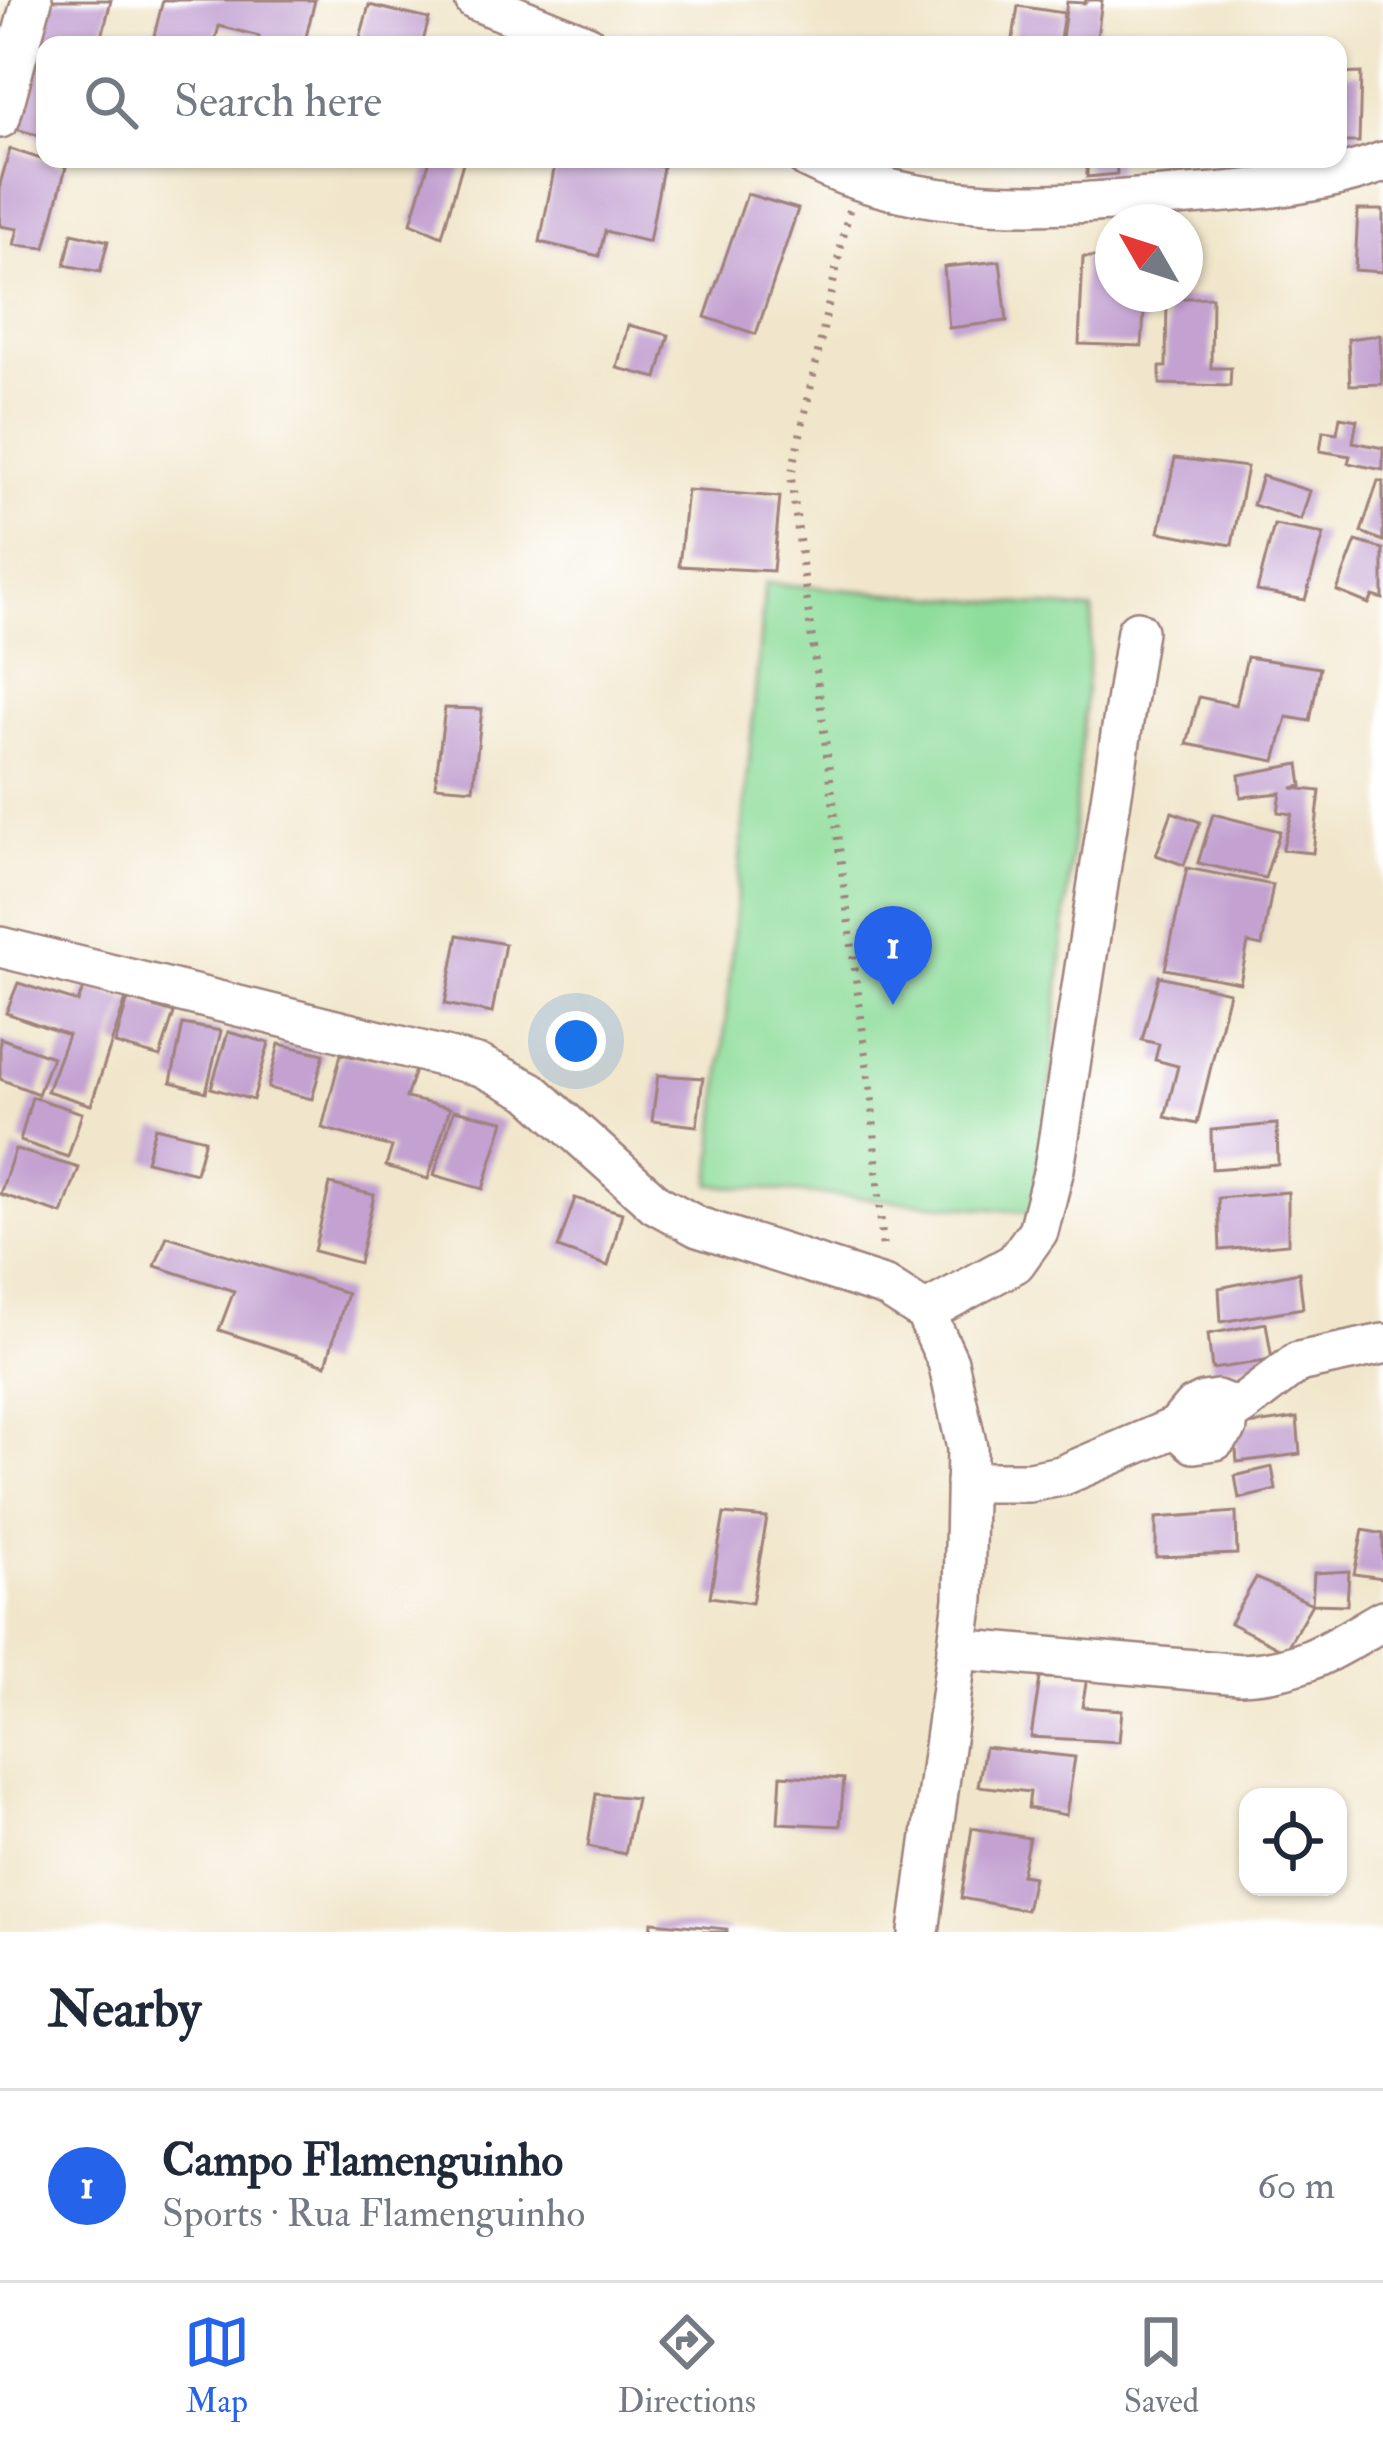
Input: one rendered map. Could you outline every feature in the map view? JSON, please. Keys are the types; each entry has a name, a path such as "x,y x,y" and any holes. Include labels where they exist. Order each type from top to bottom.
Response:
{"street":[{"path":"0,118 32,0"},
{"path":"475,0 565,36"},
{"path":"830,168 889,191 1056,204 1253,189 1383,162"},
{"path":"925,1312 1015,1263 1038,1231 1058,1145 1137,631"},
{"path":"3,958 482,1066 530,1090 656,1204 698,1227 886,1287 925,1312 949,1362 968,1448 964,1599 919,1932"},
{"path":"966,1482 1029,1482 1061,1476 1177,1427 1192,1408 1204,1402 1227,1404 1229,1415 1298,1362 1383,1344"},
{"path":"957,1649 1240,1674 1283,1672 1383,1620"}],"path":[{"path":"856,179 791,477 872,1102 886,1287"}],"green space":[{"path":"765,583 1093,610 1039,1213 711,1185"}],"building":[{"path":"36,0 111,0 102,36 36,36 36,45 26,42"},
{"path":"163,0 315,0 306,36 259,36 219,26 216,36 154,36"},
{"path":"1102,0 1097,36 1062,36 1067,2"},
{"path":"369,5 429,19 424,36 360,36"},
{"path":"1018,6 1064,13 1060,36 1013,36"},
{"path":"27,51 36,53 36,135 8,127"},
{"path":"1361,73 1359,142 1347,142 1347,74"},
{"path":"10,149 36,157 36,168 66,168 45,248 14,245 18,229 0,226 0,184"},
{"path":"427,168 461,168 442,236 411,223"},
{"path":"554,168 663,168 649,242 605,231 599,256 540,242"},
{"path":"1087,168 1117,168 1117,174 1087,177"},
{"path":"747,194 798,209 756,334 705,317"},
{"path":"1358,210 1383,210 1383,272 1355,270"},
{"path":"72,233 108,241 100,272 65,265"},
{"path":"1083,257 1095,257 1095,312 1144,312 1142,346 1079,344"},
{"path":"1000,261 1007,321 949,328 944,267"},
{"path":"1203,297 1212,297 1211,368 1231,368 1230,386 1160,384 1160,367 1166,367 1167,312 1203,312"},
{"path":"628,325 669,335 657,378 617,368"},
{"path":"1380,335 1382,384 1350,385 1348,339"},
{"path":"1340,417 1357,420 1353,442 1383,448 1383,470 1348,463 1350,456 1320,451 1323,431 1337,433"},
{"path":"1175,458 1247,467 1232,545 1159,532"},
{"path":"1262,476 1310,491 1301,520 1253,505"},
{"path":"1378,481 1383,482 1383,541 1361,532"},
{"path":"687,490 780,497 773,571 679,566"},
{"path":"1274,525 1324,534 1305,600 1257,591"},
{"path":"1356,541 1383,549 1383,599 1373,596 1369,604 1337,591"},
{"path":"1247,657 1320,668 1310,721 1287,717 1275,761 1187,744 1199,697 1236,705"},
{"path":"445,708 482,709 473,789 435,786"},
{"path":"1299,764 1302,786 1292,788 1320,791 1313,853 1282,850 1292,814 1278,812 1281,793 1241,797 1239,775"},
{"path":"1172,812 1200,822 1184,865 1156,855"},
{"path":"1213,814 1280,831 1265,878 1198,863"},
{"path":"1187,868 1273,885 1262,946 1248,943 1240,983 1165,969"},
{"path":"458,935 505,944 492,1013 445,1004"},
{"path":"1159,976 1229,992 1197,1124 1165,1117 1178,1066 1155,1060 1159,1044 1142,1040"},
{"path":"18,983 78,1002 84,986 126,999 91,1105 47,1091 68,1035 6,1013"},
{"path":"128,999 174,1013 160,1057 115,1044"},
{"path":"183,1024 221,1031 206,1092 171,1082"},
{"path":"228,1032 269,1043 253,1100 211,1088"},
{"path":"0,1038 52,1057 38,1094 0,1079"},
{"path":"279,1044 324,1054 312,1099 268,1088"},
{"path":"341,1054 415,1070 406,1098 450,1108 428,1179 386,1166 392,1147 322,1128"},
{"path":"658,1075 703,1078 697,1126 652,1121"},
{"path":"32,1097 82,1113 68,1157 20,1141"},
{"path":"454,1110 504,1121 483,1189 434,1175"},
{"path":"1277,1124 1278,1164 1212,1169 1211,1130"},
{"path":"155,1127 205,1139 196,1173 146,1161"},
{"path":"15,1149 79,1168 62,1214 0,1194"},
{"path":"330,1184 374,1195 359,1263 314,1251"},
{"path":"1288,1192 1288,1244 1220,1250 1218,1198"},
{"path":"575,1198 622,1213 608,1266 558,1248"},
{"path":"167,1236 347,1293 326,1365 219,1330 234,1291 155,1266"},
{"path":"1299,1272 1303,1308 1221,1322 1219,1288"},
{"path":"1266,1323 1272,1360 1212,1369 1208,1334"},
{"path":"1297,1418 1300,1454 1237,1462 1234,1427"},
{"path":"1272,1467 1276,1490 1239,1499 1235,1476"},
{"path":"1236,1512 1237,1554 1156,1557 1156,1518"},
{"path":"724,1514 767,1518 752,1603 710,1597"},
{"path":"1363,1530 1383,1534 1383,1578 1354,1574"},
{"path":"1349,1571 1347,1605 1312,1604 1314,1573"},
{"path":"1256,1578 1312,1604 1285,1651 1230,1623"},
{"path":"1040,1678 1087,1678 1082,1707 1122,1710 1119,1742 1031,1737"},
{"path":"985,1747 1075,1757 1066,1815 1028,1808 1030,1792 978,1786"},
{"path":"781,1775 844,1779 840,1826 778,1823"},
{"path":"596,1794 636,1798 625,1854 588,1846"},
{"path":"972,1828 1029,1838 1021,1875 1033,1877 1026,1910 961,1898"},
{"path":"652,1922 727,1929 727,1932 651,1932"}],"place":[{"name":"Campo Flamenguinho","path":"893,1005"}]}
